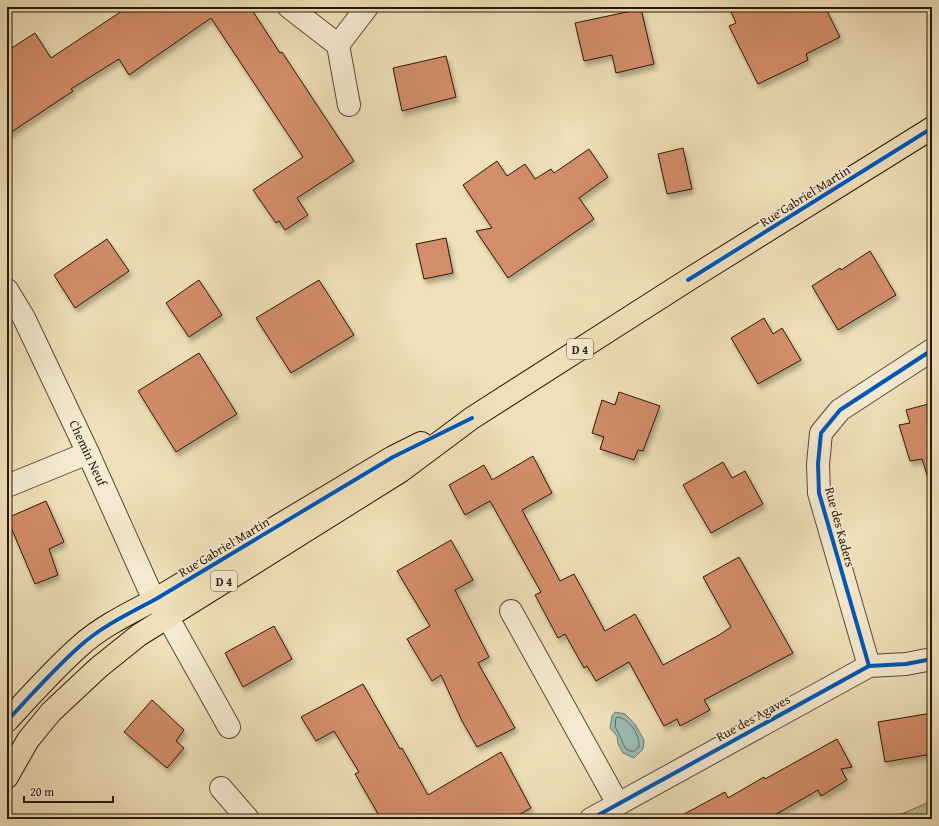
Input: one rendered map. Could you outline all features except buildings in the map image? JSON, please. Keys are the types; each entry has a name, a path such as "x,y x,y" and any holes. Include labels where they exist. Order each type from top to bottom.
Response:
{"main road":[{"name":"Rue Gabriel Martin","path":"7,721 80,646 116,620 162,608 401,471 472,418 688,280 932,128"},
{"name":"Rue Gabriel Martin","path":"7,777 28,740 51,712 98,668 139,634 162,608"}],"street":[{"path":"289,7 338,45 349,105"},
{"path":"338,45 367,7"},
{"name":"Chemin Neuf","path":"7,290 24,318 88,453 149,589 162,608 229,727"},
{"name":"Rue des Kaders","path":"869,666 819,493 818,464 821,434 840,410 932,350"},
{"path":"7,486 88,453"},
{"path":"511,611 618,804"},
{"name":"Rue des Agaves","path":"591,819 869,666 906,664 932,660"},
{"path":"221,788 248,819"}],"shaded area":[{"path":"932,801 932,819 890,819"}],"water":[{"path":"615,712 625,714 635,724 644,740 643,749 634,758 623,753 618,744 617,736 610,728 612,716"}],"cycle path":[{"path":"688,280 932,128"},
{"path":"869,666 819,493 818,464 821,433 840,410 932,350"},
{"path":"7,721 70,655 107,626 156,599 393,457 472,418"},
{"path":"591,819 869,666 906,664 932,659"}]}
